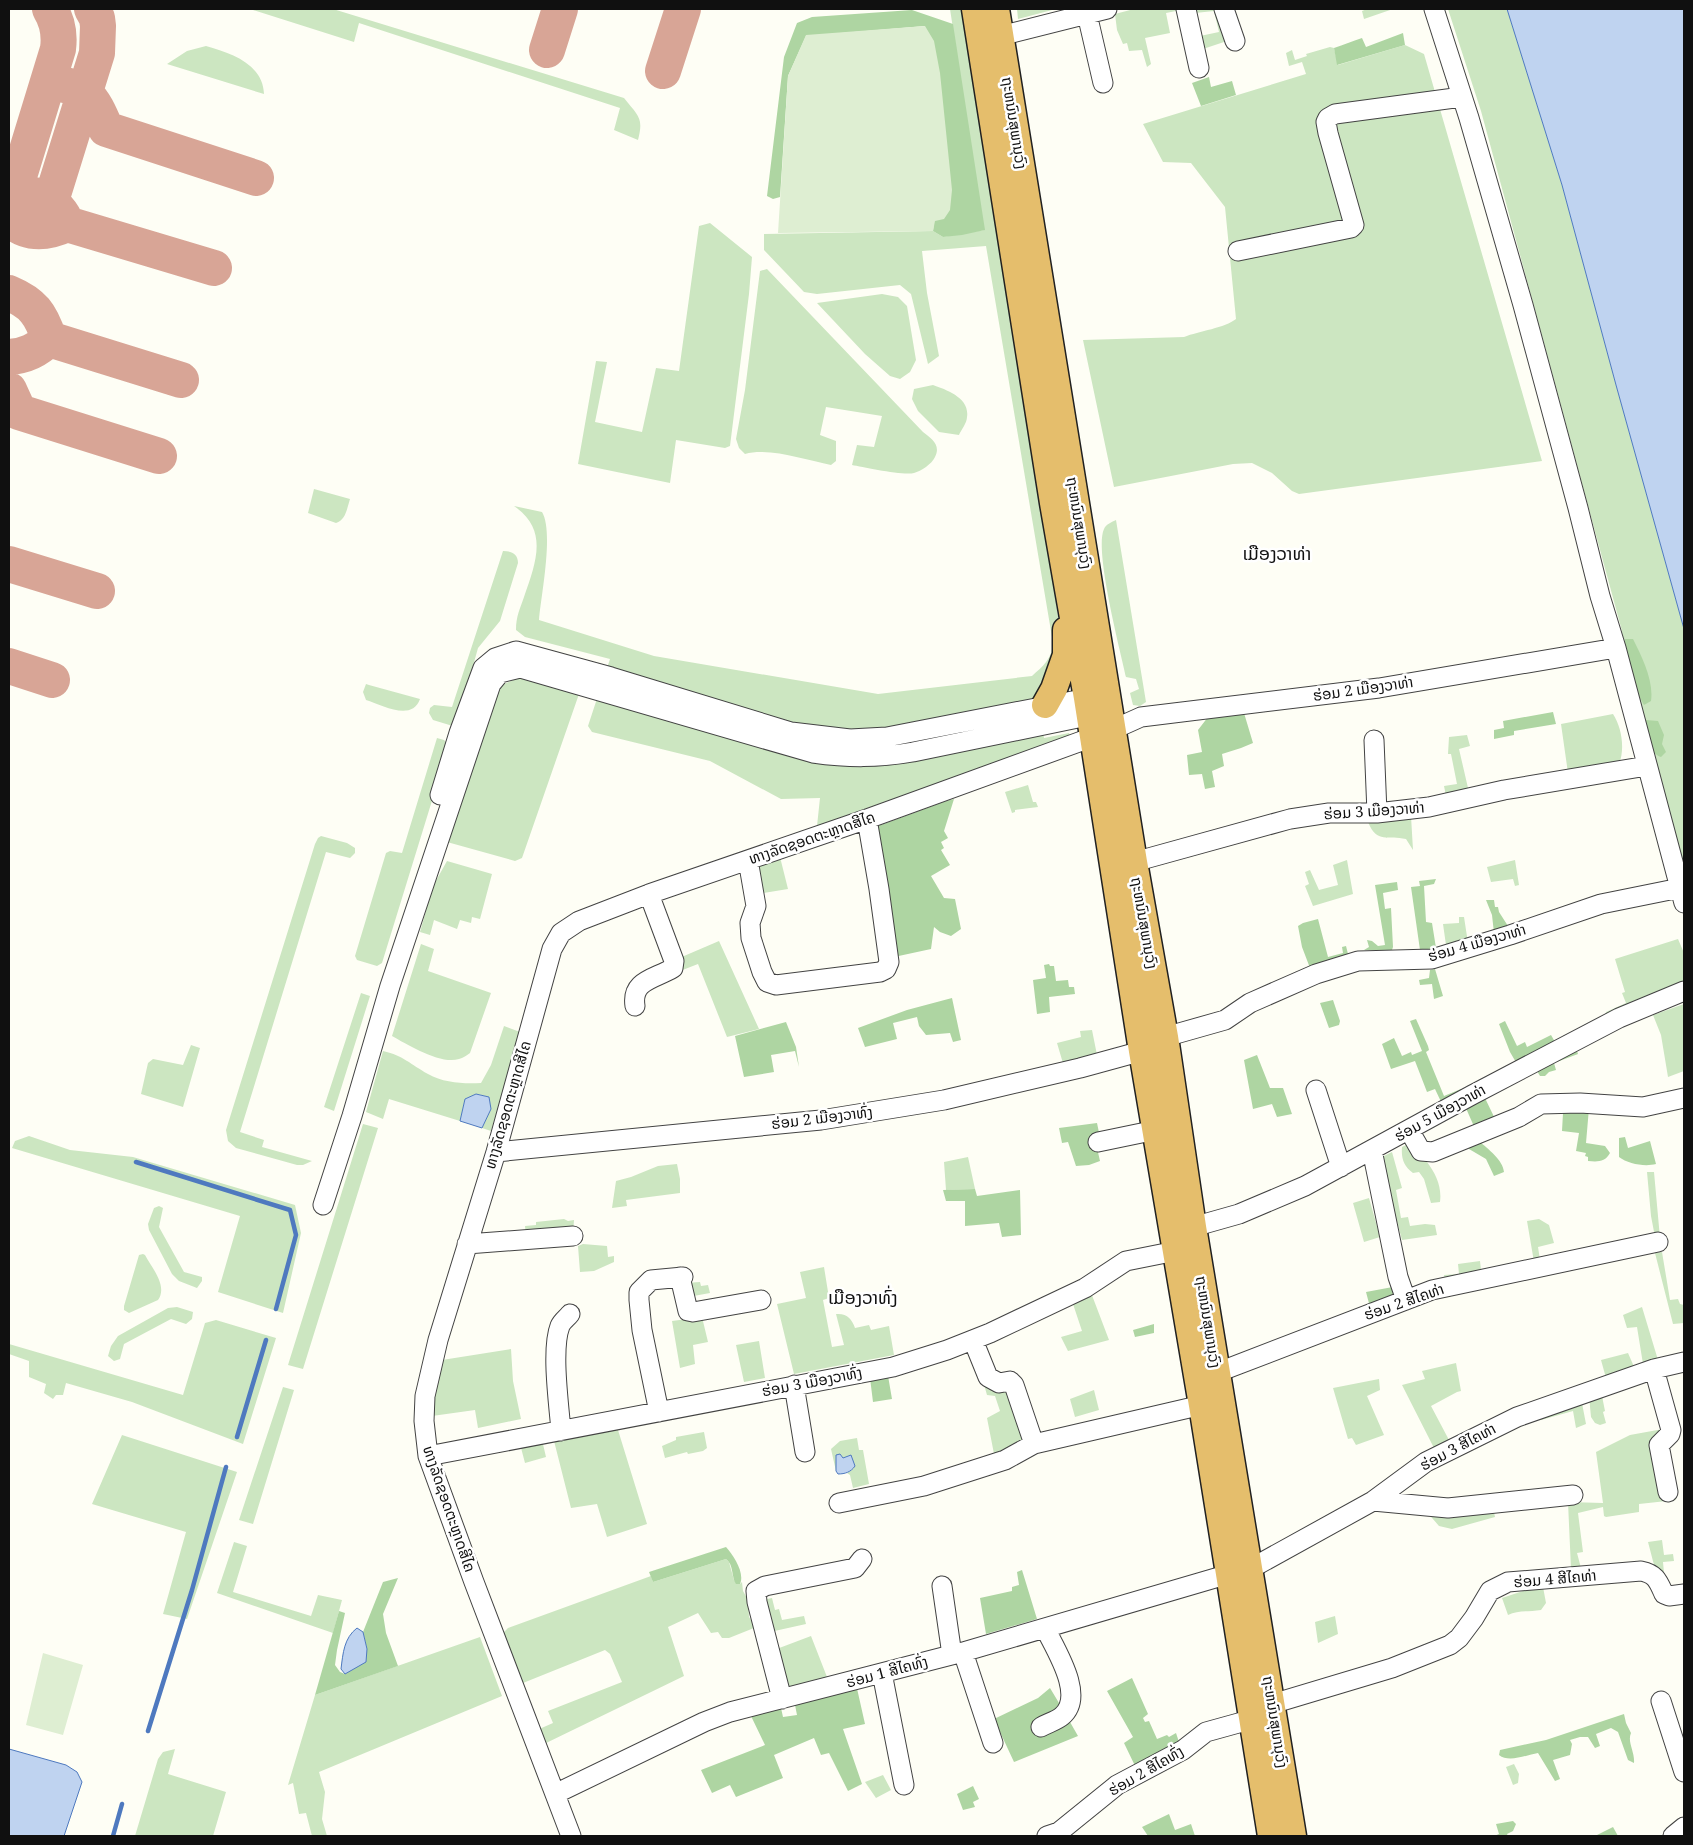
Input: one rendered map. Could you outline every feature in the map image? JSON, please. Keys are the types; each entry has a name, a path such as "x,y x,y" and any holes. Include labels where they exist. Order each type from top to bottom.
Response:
{"highway":[{"name":"ຖະຫນົນສຸພານຸວົງ","path":"975,9 1053,503 1134,862 1165,1037 1192,1227 1216,1373 1240,1572 1262,1711 1271,1836"},
{"name":"ຖະຫນົນສຸພານຸວົງ","path":"996,9 1100,714 1142,1051 1202,1405 1240,1572"},
{"path":"1045,705 1054,689 1066,655 1066,621 1052,526 1053,503"},
{"name":"ຖະຫນົນສຸພານຸວົງ","path":"1262,1711 1293,1836"}],"street":[{"path":"1000,36 1107,9"},
{"path":"1186,9 1199,68"},
{"path":"1224,9 1235,41"},
{"path":"1434,9 1523,305 1682,895"},
{"path":"1087,14 1103,83"},
{"path":"1238,251 1351,228 1354,225 1328,133 1326,122 1328,118 1335,114 1462,97"},
{"name":"ຮ່ອມ 2 ເມືອງວາທ່າ","path":"1100,714 1140,717 1379,688 1616,648"},
{"path":"323,1206 390,986 491,684 500,673 520,668 590,680 780,736 813,753 851,758 890,756 913,752 1100,714"},
{"path":"780,736 812,735 850,739 887,737 1045,705 1100,714"},
{"name":"ທາງລັດຊອດຕະຫຼາດສີໄຄ","path":"570,1836 428,1456 424,1421 425,1396 438,1340 496,1152 552,949 561,933 579,921 649,894 867,819 1100,714"},
{"path":"910,732 913,752"},
{"path":"1374,740 1376,813"},
{"name":"ຮ່ອມ 3 ເມືອງວາທ່າ","path":"1134,862 1290,819 1329,813 1376,813 1429,807 1504,790 1647,766"},
{"path":"748,860 756,906 750,923 751,938 767,982 776,986 880,972 886,969 889,962 867,819"},
{"path":"636,1006 634,996 636,988 673,968 674,961 649,894"},
{"name":"ຮ່ອມ 4 ເມືອງວາທ່າ","path":"1165,1037 1225,1020 1250,1004 1308,978 1358,961 1432,959 1601,904 1682,895"},
{"name":"ຮ່ອມ 5 ເມືອງວາທ່າ","path":"1192,1227 1239,1214 1306,1186 1472,1095 1619,1018 1684,991"},
{"name":"ຮ່ອມ 2 ເມືອງວາທົ່ງ","path":"496,1152 821,1120 944,1100 1080,1068 1142,1051"},
{"path":"1316,1090 1341,1168"},
{"path":"1410,1130 1421,1151 1433,1152 1519,1117 1541,1104 1580,1103 1643,1107 1684,1098"},
{"path":"1098,1142 1156,1130"},
{"path":"1372,1150 1398,1277 1406,1300"},
{"path":"467,1244 573,1236"},
{"name":"ຮ່ອມ 2 ສີໄຄທ່າ","path":"1216,1373 1432,1290 1658,1242"},
{"name":"ຮ່ອມ 3 ເມືອງວາທົ່ງ","path":"428,1456 893,1367 990,1334 1085,1288 1126,1260 1176,1251"},
{"path":"659,1412 642,1330 639,1292 651,1280 682,1277 688,1311 693,1312 761,1300"},
{"path":"561,1431 556,1371 557,1338 560,1324 570,1314"},
{"path":"972,1340 988,1377 999,1383 1010,1381 1014,1385 1034,1444"},
{"name":"ຮ່ອມ 3 ສີໄຄທ່າ","path":"1240,1572 1373,1501 1426,1462 1517,1417 1654,1369 1684,1362"},
{"path":"1654,1369 1671,1430 1670,1434 1659,1445 1668,1492"},
{"path":"794,1385 805,1452"},
{"path":"839,1503 924,1486 1005,1460 1034,1444 1202,1405"},
{"path":"1373,1501 1448,1508 1573,1495"},
{"path":"782,1699 757,1602 756,1591 765,1586 855,1568 862,1559"},
{"name":"ຮ່ອມ 4 ສີໄຄທ່າ","path":"1262,1711 1392,1668 1450,1645 1474,1618 1490,1591 1508,1582 1641,1571 1654,1576 1658,1580 1664,1594 1669,1596 1684,1594"},
{"name":"ຮ່ອມ 1 ສີໄຄທົ່ງ","path":"555,1794 718,1716 958,1653 1240,1572"},
{"path":"942,1586 958,1653 993,1743"},
{"path":"1041,1727 1063,1715 1069,1706 1070,1692 1069,1678 1046,1628"},
{"path":"882,1673 904,1785"},
{"path":"1661,1701 1684,1772"},
{"name":"ຮ່ອມ 2 ສີໄຄທົ່ງ","path":"1047,1836 1059,1832 1117,1785 1183,1750 1206,1732 1262,1711"},
{"path":"1672,1836 1684,1827"}],"green space":[{"path":"250,9 333,9 624,98 640,121 638,140 614,130 620,108 359,23 354,42"},
{"path":"950,9 962,9 1060,631 1037,699 1044,738 1069,733 1071,738 1022,753 817,826 820,798 781,799 710,761 592,732 588,726 610,659 525,637 516,630 517,617 532,571 537,547 532,525 525,515 514,506 542,512 545,521 547,548 539,620 654,656 878,694 1032,676 1043,665 1051,654 1053,643 986,246 922,251 927,293 939,356 928,364 911,294 900,285 817,294 804,292 764,250 764,234 933,231 943,237 984,230"},
{"path":"1017,9 1056,9 1018,19"},
{"path":"1134,9 1181,10 1166,13 1170,33 1145,38 1151,64 1147,67 1142,50 1129,51 1127,43 1123,44 1117,30 1115,14"},
{"path":"1194,9 1218,9 1230,40 1203,49 1200,36 1219,32 1214,11 1195,13"},
{"path":"1367,9 1393,9 1364,19 1362,11"},
{"path":"1448,9 1507,9 1562,185 1684,629 1684,875 1624,656 1622,631 1481,111"},
{"path":"912,10 953,24 985,230 943,237 933,231 925,26 806,36 788,76 780,197 773,199 767,196 784,57 797,23 812,17"},
{"path":"925,26 934,41 940,73 952,190 950,210 944,219 935,221 933,231 778,233 788,76 806,35"},
{"path":"1403,33 1405,45 1337,65 1334,48 1362,38 1366,47"},
{"path":"1405,45 1424,54 1542,461 1299,494 1292,491 1272,473 1252,463 1233,464 1114,487 1083,340 1184,337 1225,325 1236,319 1225,207 1191,163 1163,162 1143,124 1306,74 1302,62 1289,66 1286,53 1292,50 1295,60 1307,56 1306,54 1330,47 1334,48 1338,65"},
{"path":"206,46 235,56 252,67 262,84 264,94 167,64 187,51"},
{"path":"1209,77 1211,87 1232,81 1236,95 1201,106 1192,83"},
{"path":"710,223 752,257 730,446 725,448 676,440 670,483 578,464 596,361 607,362 595,422 642,432 656,368 679,371 699,226"},
{"path":"767,269 932,440 936,446 937,453 929,465 909,474 852,465 857,445 874,447 882,416 826,407 820,435 836,441 836,461 831,465 776,453 755,452 745,454 739,448 736,439 745,390 760,271"},
{"path":"882,294 898,297 907,306 916,360 910,372 900,379 890,376 865,354 817,303"},
{"path":"933,385 945,389 965,405 967,419 959,435 939,432 918,411 912,399 914,389"},
{"path":"314,489 350,499 342,519 336,523 308,513"},
{"path":"1116,520 1146,702 1140,706 1133,705 1130,693 1139,689 1136,679 1126,677 1102,557 1104,529 1109,523"},
{"path":"503,551 514,554 517,557 518,563 500,621 478,648 456,727 433,720 429,713 430,708 434,705 452,707"},
{"path":"1625,639 1633,639 1649,677 1651,701 1644,705 1636,691 1624,656"},
{"path":"518,678 530,679 579,694 522,858 515,861 447,842 496,693 504,684"},
{"path":"366,684 420,699 416,706 410,710 404,711 388,708 366,700 363,692"},
{"path":"1553,712 1556,724 1514,731 1514,735 1494,739 1494,730 1504,728 1503,721"},
{"path":"1244,713 1253,743 1222,754 1224,766 1212,771 1215,787 1205,789 1202,774 1189,775 1187,755 1202,752 1198,730 1208,717"},
{"path":"1613,714 1619,726 1622,739 1622,752 1619,764 1568,773 1561,724"},
{"path":"1646,720 1658,721 1664,735 1662,744 1666,752 1661,757 1650,747"},
{"path":"1467,735 1470,746 1459,749 1468,788 1462,793 1446,796 1444,786 1457,784 1451,754 1448,754 1449,737"},
{"path":"437,738 447,743 447,752 382,963 377,966 357,960 355,956 386,853 390,851 402,853"},
{"path":"1028,785 1033,802 1036,802 1038,807 1015,810 1012,813 1005,792"},
{"path":"954,799 944,831 948,838 941,842 944,848 941,850 950,865 931,876 944,898 955,899 961,929 951,936 940,932 934,927 931,949 894,957 870,829"},
{"path":"1411,816 1413,850 1406,839 1379,836 1371,829 1368,822"},
{"path":"321,836 347,843 355,848 355,853 350,858 326,852 240,1132 264,1140 262,1147 312,1161 303,1165 297,1165 236,1148 228,1141 226,1130 315,844"},
{"path":"780,857 788,889 751,895 748,867"},
{"path":"1347,860 1353,894 1313,906 1305,886 1309,884 1305,872 1310,870 1319,890 1338,885 1333,865"},
{"path":"1515,860 1519,885 1515,886 1513,879 1491,882 1487,867"},
{"path":"447,861 492,874 480,919 472,917 471,923 460,920 457,929 434,920 430,935 420,932 433,886"},
{"path":"1436,879 1434,884 1424,886 1426,922 1432,923 1436,948 1420,950 1411,887 1420,886 1419,881"},
{"path":"1397,882 1398,890 1383,893 1385,909 1391,908 1392,950 1364,950 1369,947 1367,940 1372,941 1378,946 1385,945 1375,885"},
{"path":"1486,900 1494,900 1495,907 1498,907 1508,926 1494,933 1492,915"},
{"path":"1459,917 1464,917 1468,943 1446,945 1443,924 1459,923"},
{"path":"1318,919 1328,957 1343,953 1342,947 1346,946 1348,954 1310,968 1302,947 1298,926"},
{"path":"1678,939 1684,953 1684,982 1631,1010 1605,1017 1606,1012 1626,1003 1622,993 1625,992 1615,959"},
{"path":"719,941 759,1029 727,1037 698,964 680,971 677,959"},
{"path":"421,944 434,949 428,971 491,993 470,1053 460,1059 452,1060 434,1057 392,1036"},
{"path":"1044,965 1054,966 1056,981 1068,980 1069,987 1074,987 1075,994 1049,997 1050,1012 1037,1014 1033,980 1046,978"},
{"path":"1435,969 1443,996 1434,999 1432,984 1420,985 1419,980 1429,978 1430,970"},
{"path":"361,993 370,996 334,1111 324,1107"},
{"path":"952,998 961,1040 953,1042 950,1033 926,1035 919,1026 917,1017 893,1023 897,1039 865,1047 858,1028 907,1010"},
{"path":"1333,1000 1340,1021 1339,1025 1329,1028 1320,1003"},
{"path":"1684,1004 1684,1071 1668,1077 1661,1035 1653,1015"},
{"path":"1416,1019 1428,1046 1429,1050 1426,1052 1444,1096 1461,1089 1463,1094 1443,1106 1435,1089 1427,1092 1415,1061 1391,1069 1382,1044 1394,1038 1402,1056 1411,1052 1412,1055 1422,1051 1410,1021"},
{"path":"1505,1021 1517,1046 1525,1042 1527,1047 1551,1035 1555,1042 1517,1064 1499,1024"},
{"path":"786,1022 796,1047 799,1067 795,1051 771,1055 774,1072 744,1077 735,1036"},
{"path":"504,1026 520,1032 491,1131 482,1128 491,1109 489,1097 477,1094 465,1099 460,1121 389,1099 383,1119 366,1112 383,1051 402,1058 428,1074 447,1081 481,1083 491,1065"},
{"path":"1092,1030 1097,1055 1065,1070 1057,1043 1081,1037 1080,1031"},
{"path":"191,1045 200,1048 183,1107 141,1094 148,1063 153,1059 183,1065"},
{"path":"1575,1045 1578,1054 1554,1063 1556,1070 1549,1072 1545,1076 1540,1076 1537,1071"},
{"path":"1257,1055 1270,1088 1283,1088 1292,1114 1277,1117 1272,1104 1253,1109 1244,1060"},
{"path":"1484,1096 1497,1123 1476,1131 1465,1106"},
{"path":"1589,1108 1586,1143 1605,1146 1610,1153 1601,1161 1588,1161 1588,1157 1585,1156 1586,1153 1576,1151 1579,1133 1562,1131 1563,1113 1527,1113"},
{"path":"1097,1123 1102,1147 1097,1148 1100,1161 1089,1165 1076,1166 1068,1142 1062,1143 1059,1128"},
{"path":"363,1124 378,1128 303,1369 288,1365"},
{"path":"29,1136 70,1150 133,1157 295,1205 301,1233 283,1313 218,1292 240,1216 12,1148 15,1141"},
{"path":"1625,1137 1628,1148 1650,1141 1656,1164 1637,1164 1619,1157 1619,1138"},
{"path":"1479,1141 1498,1159 1504,1172 1494,1176 1486,1159 1469,1149 1467,1144"},
{"path":"1410,1143 1416,1155 1421,1160 1427,1162 1436,1176 1440,1191 1440,1202 1431,1203 1424,1179 1419,1172 1413,1173 1407,1168 1402,1155 1402,1147"},
{"path":"1392,1152 1402,1188 1396,1190 1401,1218 1408,1217 1410,1226 1435,1225 1437,1235 1402,1240 1380,1158"},
{"path":"968,1157 975,1189 946,1190 944,1162"},
{"path":"677,1164 680,1193 626,1200 627,1206 612,1208 616,1181 658,1166"},
{"path":"1647,1172 1654,1172 1660,1238 1655,1237"},
{"path":"975,1189 977,1196 1020,1190 1021,1235 1002,1237 999,1223 965,1226 965,1201 946,1201 943,1190"},
{"path":"1369,1198 1380,1237 1364,1242 1353,1203"},
{"path":"159,1206 163,1208 159,1227 184,1272 202,1277 202,1281 197,1288 179,1281 172,1274 149,1230 148,1224 154,1208"},
{"path":"564,1219 568,1221 574,1220 573,1233 526,1236 525,1226 536,1225 536,1222"},
{"path":"1539,1219 1549,1225 1554,1243 1538,1247 1540,1260 1534,1262 1527,1221"},
{"path":"583,1244 607,1246 608,1257 614,1256 614,1262 594,1271 580,1272 578,1246"},
{"path":"1662,1252 1670,1300 1678,1299 1680,1304 1684,1305 1684,1323 1673,1324 1655,1253"},
{"path":"143,1254 158,1277 161,1295 158,1300 129,1313 124,1310 124,1306 139,1255"},
{"path":"1480,1261 1481,1270 1500,1268 1445,1282 1444,1275 1459,1274 1458,1264"},
{"path":"824,1267 829,1298 823,1300 832,1347 844,1345 836,1314 843,1314 849,1317 855,1328 869,1325 871,1330 889,1326 894,1355 794,1374 777,1304 806,1298 800,1272"},
{"path":"700,1282 701,1286 708,1285 710,1293 688,1297 685,1283"},
{"path":"1398,1286 1402,1298 1371,1311 1366,1292"},
{"path":"1090,1290 1109,1340 1068,1351 1061,1337 1082,1331 1071,1298"},
{"path":"177,1307 193,1312 192,1319 186,1324 171,1319 124,1344 120,1359 114,1361 108,1356 111,1346 118,1336 168,1308"},
{"path":"1642,1307 1658,1360 1643,1364 1637,1327 1627,1328 1623,1315"},
{"path":"702,1317 708,1342 693,1345 695,1364 680,1368 672,1321"},
{"path":"216,1320 276,1338 243,1444 132,1402 66,1383 63,1395 56,1395 53,1399 44,1393 46,1384 29,1377 29,1361 9,1354 9,1344 183,1395 205,1323"},
{"path":"1154,1324 1154,1333 1135,1337 1133,1330"},
{"path":"759,1341 765,1378 744,1382 736,1345"},
{"path":"511,1349 513,1381 521,1419 478,1428 475,1410 432,1416 434,1394 442,1360"},
{"path":"1628,1353 1635,1369 1606,1378 1601,1360"},
{"path":"1456,1363 1461,1391 1431,1406 1449,1440 1434,1448 1402,1385 1425,1379 1422,1371"},
{"path":"887,1370 892,1399 873,1402 870,1378"},
{"path":"1379,1379 1380,1390 1367,1396 1384,1435 1356,1445 1352,1438 1348,1439 1333,1388"},
{"path":"983,1381 1011,1389 1026,1440 995,1459 987,1418 1000,1411 995,1396 987,1395"},
{"path":"283,1387 294,1390 253,1524 239,1520"},
{"path":"1094,1390 1099,1410 1075,1417 1070,1399"},
{"path":"1601,1391 1606,1423 1600,1425 1595,1423 1591,1417 1589,1396"},
{"path":"1581,1398 1586,1424 1576,1428 1573,1411 1541,1420 1538,1414"},
{"path":"1663,1429 1662,1446 1676,1500 1639,1504 1639,1512 1606,1517 1604,1516 1603,1507 1578,1513 1583,1552 1577,1553 1581,1568 1571,1569 1568,1502 1603,1503 1596,1452 1630,1435"},
{"path":"618,1430 647,1524 607,1537 597,1504 571,1508 553,1437"},
{"path":"704,1432 707,1448 703,1451 688,1454 687,1452 665,1458 662,1446 676,1440 676,1437"},
{"path":"122,1435 237,1472 187,1619 163,1614 186,1532 92,1504"},
{"path":"857,1438 859,1450 863,1450 869,1484 853,1488 850,1475 847,1473 852,1470 842,1458 836,1455 836,1471 831,1449 840,1441"},
{"path":"542,1440 546,1457 525,1463 520,1444"},
{"path":"1493,1508 1495,1517 1452,1529 1439,1526 1426,1511"},
{"path":"1662,1540 1664,1555 1673,1554 1674,1561 1663,1562 1664,1573 1654,1565 1648,1542"},
{"path":"234,1542 247,1546 233,1592 311,1616 318,1595 342,1600 333,1633 217,1593"},
{"path":"726,1547 740,1570 740,1584 736,1584 729,1561 726,1559 653,1582 649,1572"},
{"path":"726,1559 729,1562 734,1580 740,1584 742,1582 743,1591 748,1600 749,1617 754,1628 729,1638 722,1638 718,1632 711,1633 698,1613 668,1627 684,1676 542,1745 537,1730 553,1723 548,1711 622,1682 610,1654 605,1650 523,1683 502,1634 508,1628 651,1576 653,1582"},
{"path":"1022,1570 1037,1619 986,1634 980,1598 1012,1591 1012,1587 1019,1585 1017,1572"},
{"path":"398,1578 383,1614 386,1633 398,1666 315,1695 339,1611 345,1613 335,1665 340,1672 345,1674 367,1649 363,1632 383,1582"},
{"path":"1543,1587 1546,1603 1541,1610 1508,1615 1502,1598 1532,1588"},
{"path":"772,1598 775,1610 779,1609 782,1620 804,1616 806,1624 770,1632 762,1600"},
{"path":"1335,1616 1338,1634 1318,1643 1315,1622"},
{"path":"811,1636 827,1677 784,1691 774,1650"},
{"path":"480,1637 502,1696 319,1772 325,1792 322,1819 327,1836 312,1836 306,1813 299,1814 293,1783 288,1785 315,1695"},
{"path":"43,1653 83,1665 63,1735 26,1725"},
{"path":"1132,1678 1148,1714 1143,1718 1145,1722 1149,1721 1157,1739 1167,1735 1169,1737 1176,1733 1181,1748 1137,1770 1124,1743 1133,1737 1107,1691"},
{"path":"856,1684 865,1724 843,1729 862,1784 848,1791 829,1753 821,1755 814,1738 774,1755 783,1778 736,1797 730,1785 712,1793 701,1770 765,1745 751,1716 781,1708 783,1717 797,1715 794,1700"},
{"path":"1050,1688 1062,1708 1042,1733 1070,1722 1078,1736 1014,1762 994,1719 1038,1698"},
{"path":"1624,1714 1631,1733 1630,1740 1634,1763 1628,1760 1618,1732 1611,1728 1596,1734 1600,1746 1595,1748 1588,1737 1570,1740 1572,1744 1570,1755 1553,1760 1560,1779 1555,1781 1538,1753 1518,1758 1508,1758 1499,1755 1500,1750 1546,1740"},
{"path":"175,1749 168,1774 226,1792 213,1836 135,1836 158,1759 163,1752"},
{"path":"1514,1764 1519,1774 1518,1783 1513,1785 1506,1767"},
{"path":"883,1775 891,1790 876,1798 865,1782"},
{"path":"973,1786 979,1799 973,1802 975,1807 963,1810 957,1794"},
{"path":"1169,1814 1175,1830 1191,1824 1195,1836 1148,1836 1142,1827"},
{"path":"1513,1821 1516,1824 1513,1831 1507,1834 1508,1836 1494,1836 1499,1834 1496,1824"},
{"path":"1613,1827 1618,1836 1596,1836 1597,1835"}],"water":[{"path":"1507,9 1684,9 1684,629 1562,185"},
{"path":"476,1094 489,1097 491,1109 482,1128 460,1121 465,1099"},
{"path":"840,1454 843,1458 851,1455 855,1466 852,1470 843,1474 838,1474 836,1471 836,1455"},
{"path":"357,1628 363,1632 367,1649 366,1662 345,1674 341,1669 345,1646 349,1636"},
{"path":"9,1749 66,1765 77,1772 82,1782 64,1836 9,1836"}],"waterway":[{"path":"136,1162 290,1210 296,1235 276,1309"},
{"path":"237,1437 266,1340"},
{"path":"148,1731 192,1590 226,1467"},
{"path":"113,1836 122,1804"}],"taxiway":[{"path":"9,209 58,49 58,28 50,9"},
{"path":"51,201 97,53 98,26 97,18 92,9"},
{"path":"547,50 560,9"},
{"path":"663,71 683,9"},
{"path":"48,83 71,86 86,94 92,100 106,129 256,178"},
{"path":"13,195 22,194 46,199 58,209 67,224 214,268"},
{"path":"9,219 23,228 37,231 52,230 67,224"},
{"path":"9,293 24,301 35,310 43,323 49,339 181,380"},
{"path":"9,357 31,352 49,339"},
{"path":"9,390 19,412 159,456"},
{"path":"9,564 97,591"},
{"path":"9,666 52,680"}],"district":[{"name":"ເມືອງວາທ່າ","path":"1277,554"},
{"name":"ເມືອງວາທົ່ງ","path":"863,1298"}]}
